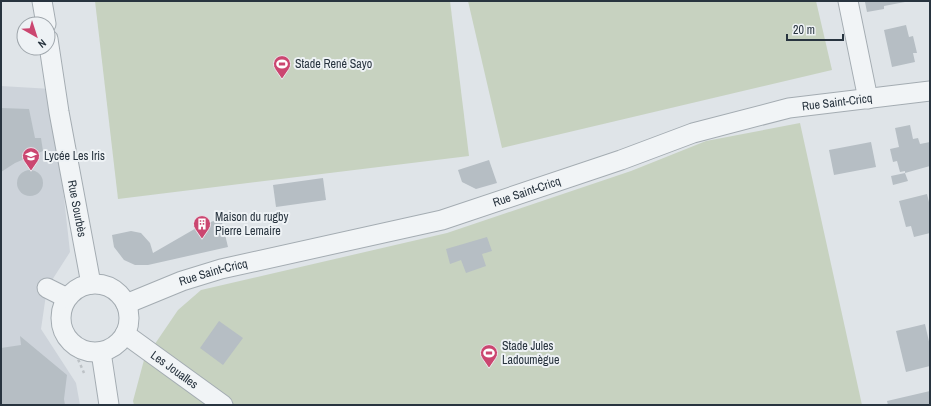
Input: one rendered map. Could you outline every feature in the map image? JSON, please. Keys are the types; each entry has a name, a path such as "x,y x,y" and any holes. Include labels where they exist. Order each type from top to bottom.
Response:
{"street":[{"path":"42,1 45,16"},
{"path":"848,1 868,99"},
{"name":"Rue Sourbès","path":"51,56 59,112 91,284"},
{"name":"Rue Saint-Cricq","path":"126,304 182,281 221,269 442,220 621,160 693,133 788,108 930,91"},
{"path":"91,284 102,284 112,288 120,295 126,304 129,314 125,334 119,342 101,352 90,352 79,349 71,342 65,335 60,316 62,307 73,291 82,286 91,284"},
{"path":"47,288 67,298"},
{"name":"Les Joualles","path":"125,334 223,405"},
{"path":"101,352 109,405"}],"path":[{"path":"71,342 86,379"}],"shaded area":[{"name":"Lycée Les Iris","path":"1,86 52,89 70,252 47,288 41,329 76,383 80,405 1,405"}],"green space":[{"name":"Stade René Sayo","path":"95,1 450,1 469,156 118,199"},
{"path":"468,1 816,1 832,70 502,148"},
{"path":"800,123 862,405 134,405 133,401 144,360 178,310 201,290 447,233 631,171 706,141"}],"building":[{"path":"865,2 905,2 884,6 884,9 867,12"},
{"path":"906,25 909,37 913,36 917,53 913,53 915,62 892,67 884,30"},
{"path":"1,108 29,109 35,138 41,138 43,151 15,163 1,172"},
{"path":"910,125 913,139 918,138 920,144 930,142 930,166 905,173 905,171 900,172 897,161 893,162 890,149 899,147 895,128"},
{"path":"871,142 876,167 834,175 829,150"},
{"path":"489,160 497,183 476,189 462,182 458,170"},
{"path":"30,170 39,174 43,183 39,192 30,196 21,192 17,183 21,174"},
{"path":"905,173 908,181 893,185 891,176"},
{"path":"323,178 326,200 276,207 273,185"},
{"path":"927,194 930,206 930,233 914,237 911,226 906,227 899,201"},
{"name":"Maison du rugby Pierre Lemaire","path":"221,218 228,247 148,265 135,265 124,260 114,247 112,235 131,231 141,233 150,243 153,253 198,227"},
{"path":"487,237 492,251 482,254 486,266 466,273 461,260 450,264 446,249"},
{"path":"219,321 243,338 223,365 200,348"},
{"path":"925,324 930,346 930,366 906,372 896,331"},
{"path":"20,336 67,375 64,399 65,405 1,405 1,348 21,345"},
{"path":"930,391 930,405 888,405 887,401"}],"place":[{"name":"Stade René Sayo","path":"282,79"},
{"name":"Lycée Les Iris","path":"31,171"},
{"name":"Maison du rugby Pierre Lemaire","path":"202,239"},
{"name":"Stade Jules Ladoumègue","path":"489,368"}]}
